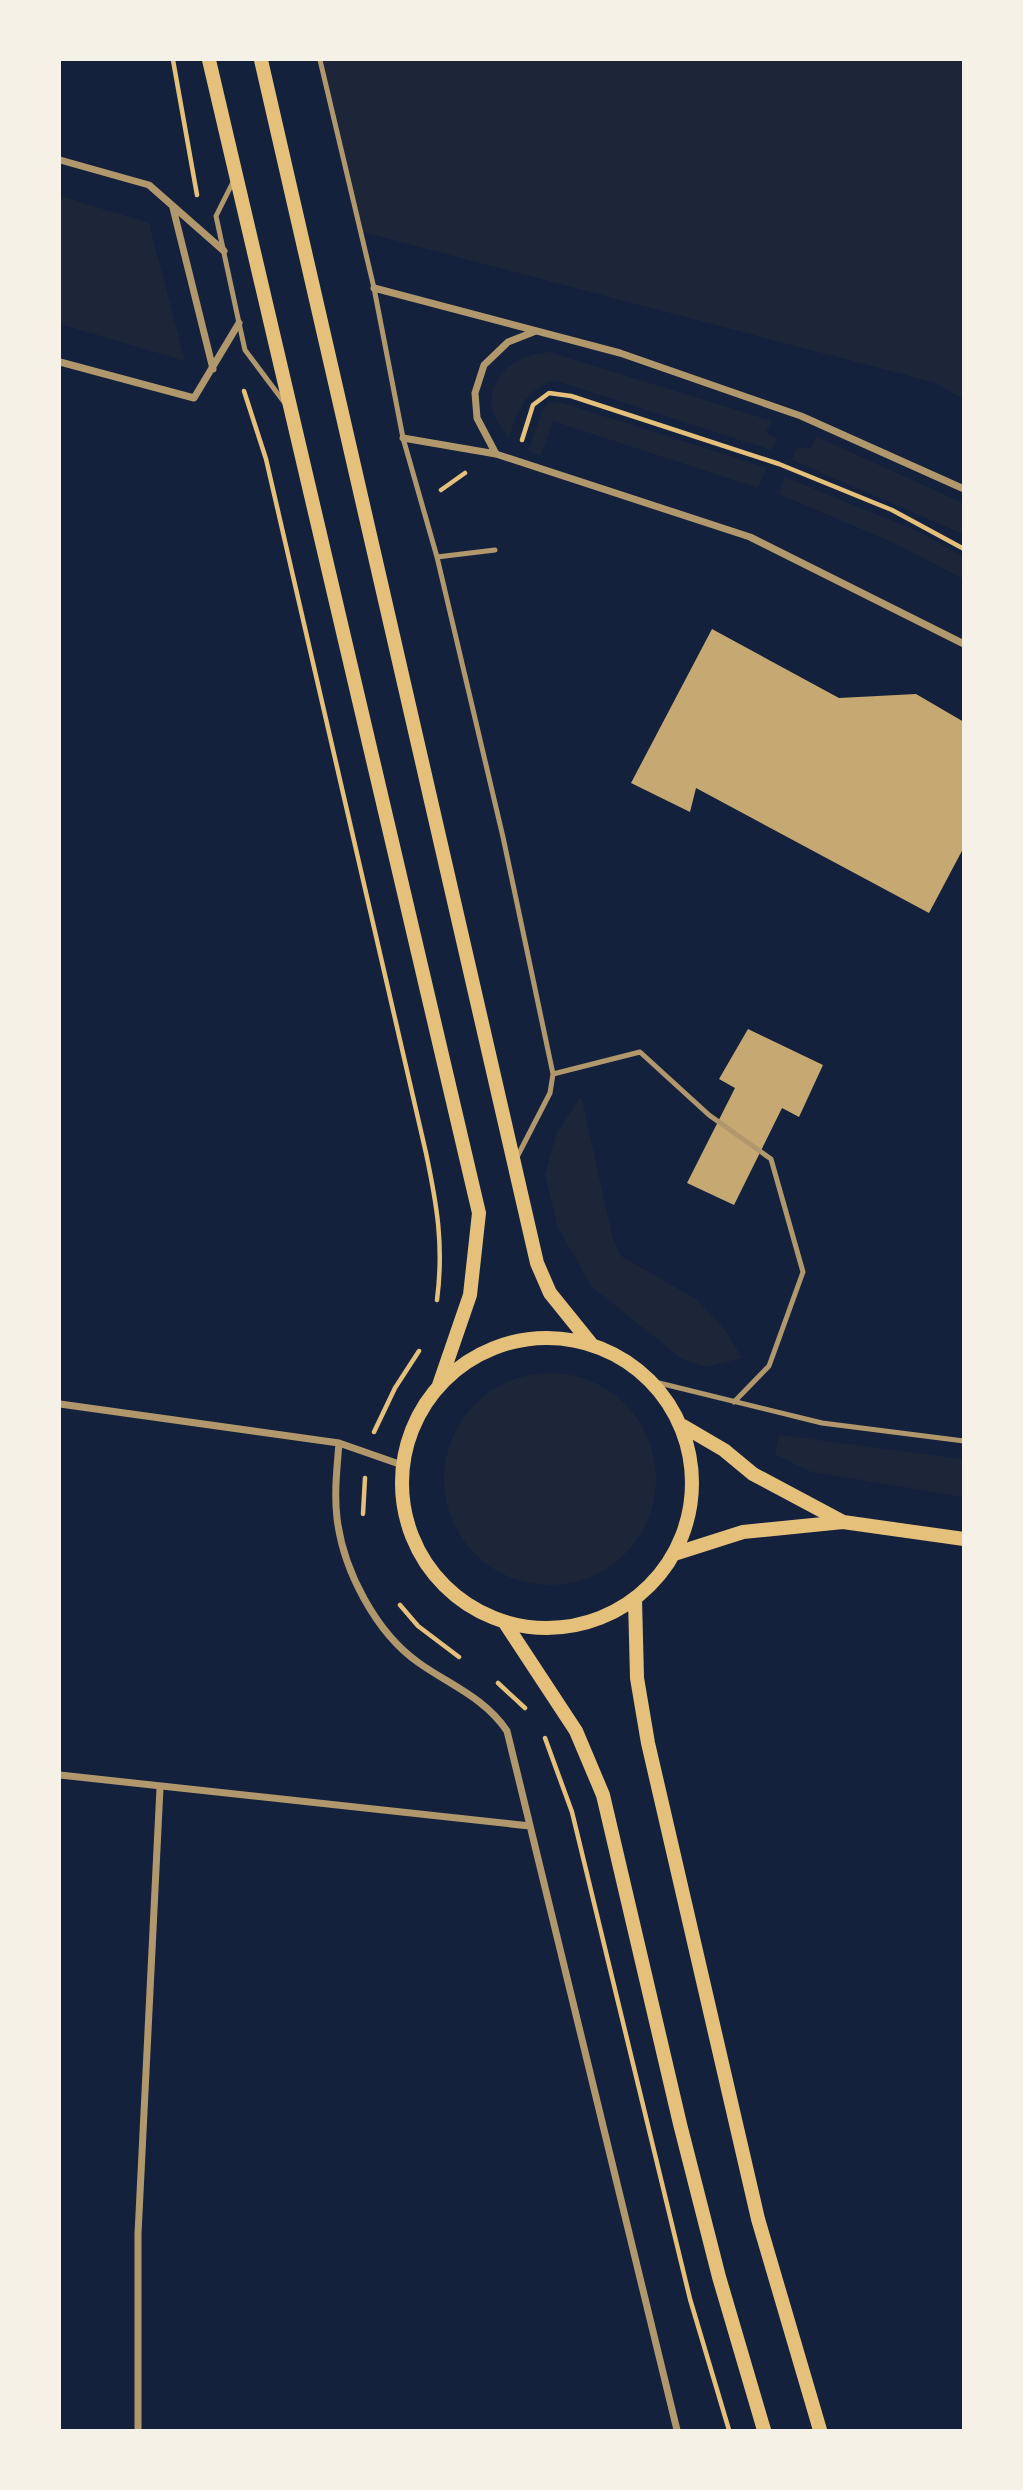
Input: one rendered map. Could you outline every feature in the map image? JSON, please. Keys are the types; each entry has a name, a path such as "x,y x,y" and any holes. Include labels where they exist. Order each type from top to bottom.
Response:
{"main road":[{"path":"209,60 479,1213 470,1295 439,1385 415,1422 402,1465 403,1506 415,1545 437,1579 468,1606 505,1623 550,1629 595,1621 635,1600 657,1579 674,1554 689,1516 692,1477 683,1426"},
{"path":"261,60 513,1163 541,1273 550,1293 592,1345"},
{"path":"439,1385 472,1359 510,1343 552,1338 592,1345 624,1360 651,1381 683,1426 723,1450 753,1474 843,1522"},
{"path":"674,1554 743,1532 843,1522 964,1539"},
{"path":"635,1600 637,1678 648,1743 758,2219 820,2431"},
{"path":"505,1623 576,1731 603,1795 693,2175 764,2431"}],"street":[{"path":"60,160 149,185 223,251"},
{"path":"173,208 213,369"},
{"path":"373,288 620,353 801,416 964,489"},
{"path":"60,362 194,398 239,323"},
{"path":"496,454 477,418 475,393 484,365 508,342 537,330"},
{"path":"403,438 496,454 750,537 964,644"},
{"path":"60,1404 339,1443 402,1465"},
{"path":"339,1443 337,1518 343,1544 363,1594 382,1626 416,1661 475,1698 500,1720 512,1747 677,2431"},
{"path":"60,1775 160,1788 530,1826"},
{"path":"138,2431 138,2234 160,1788"}],"lane":[{"path":"320,60 373,288 403,438 438,557 503,837 553,1073 550,1093 513,1163"},
{"path":"236,177 216,216 245,350 289,409"},
{"path":"438,557 495,550"},
{"path":"553,1073 640,1052 709,1115 771,1159 803,1272 769,1366 734,1402"},
{"path":"651,1381 822,1423 964,1441"}],"path":[{"path":"173,60 203,233"},
{"path":"229,342 266,459 426,1153 440,1225 441,1265 436,1302"},
{"path":"363,1522 367,1455 383,1411 424,1340"},
{"path":"394,1598 418,1626 467,1662"},
{"path":"496,1682 528,1710"},
{"path":"539,1728 572,1812 690,2299 729,2431"}],"shaded area":[{"path":"323,60 963,60 963,399 936,383 359,231"},
{"path":"60,196 149,223 185,361 60,324"},
{"path":"549,352 772,421 766,432 777,439 771,450 554,380 544,384 524,402 509,438 491,408 497,381 518,360"},
{"path":"549,402 563,403 767,468 758,488 553,421 541,456 528,451 543,409"},
{"path":"817,437 963,503 963,534 792,460 797,447 810,449"},
{"path":"785,477 919,532 963,557 963,579 894,543 779,494"},
{"path":"581,1096 613,1239 621,1256 696,1299 726,1331 742,1358 706,1367 682,1359 592,1287 558,1228 545,1175 556,1134"},
{"path":"550,1373 591,1381 625,1404 648,1438 656,1479 648,1520 625,1554 591,1577 550,1585 509,1577 475,1554 452,1520 444,1479 452,1438 475,1404 509,1381"},
{"path":"779,1435 963,1459 963,1497 808,1471 775,1454"}],"building":[{"path":"712,629 839,698 916,694 964,722 964,847 929,913 696,788 690,812 631,783"},
{"path":"748,1029 823,1065 799,1117 782,1108 734,1205 687,1183 735,1088 719,1079"}]}
